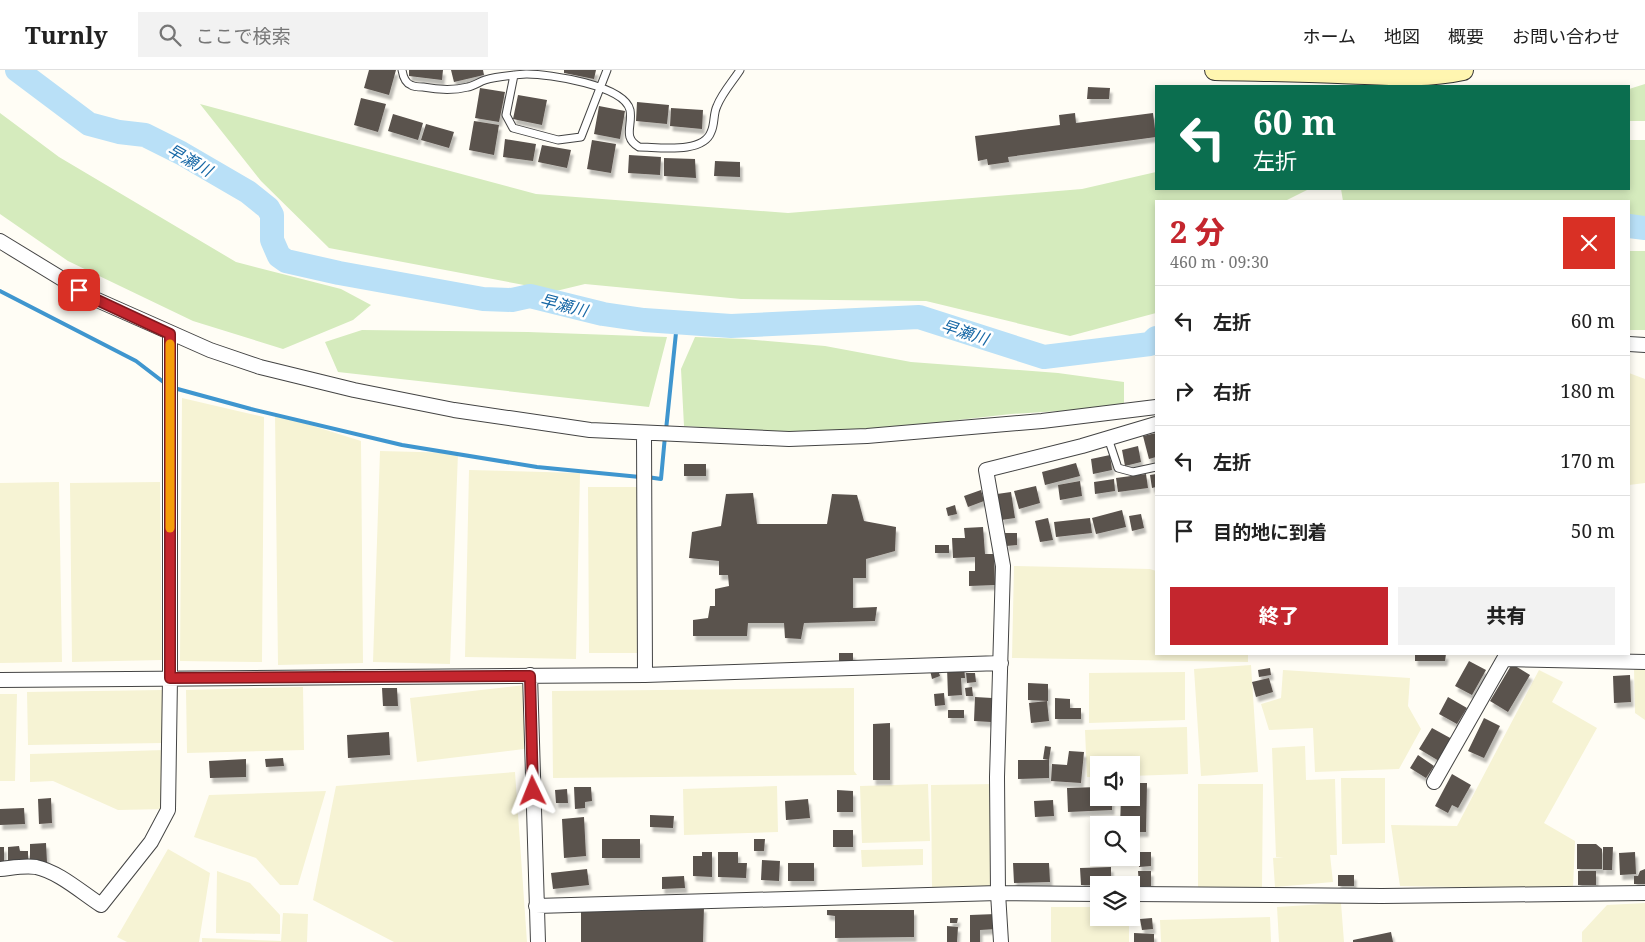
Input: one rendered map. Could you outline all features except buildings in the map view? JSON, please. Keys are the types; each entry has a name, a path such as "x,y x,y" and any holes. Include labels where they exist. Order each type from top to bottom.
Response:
{"street":[{"path":"1215,70 1406,76 1443,75 1463,70"},
{"path":"0,241 95,299 170,334 260,367 354,390 454,410 590,430 789,438 867,436 1042,421 1155,407"},
{"path":"0,869 35,867 58,874 102,905 151,842 168,810 170,334"},
{"path":"1630,344 1645,345"},
{"path":"1001,942 998,893 997,777 1003,566 986,470 1155,424"},
{"path":"644,433 645,675"},
{"path":"1434,782 1499,656 1645,662"},
{"path":"0,680 645,675 1001,663"},
{"path":"530,676 538,942"},
{"path":"1140,894 1382,896 1645,892"},
{"path":"536,906 998,893 1090,894"}],"lane":[{"path":"402,70 403,77 411,85 446,91 470,87 485,80 528,74 570,79 601,88 614,93 626,102 630,110 630,137 632,143 639,148 693,147 706,141 712,131 713,117 717,104 740,70"},
{"path":"514,75 506,115 513,128 558,140 580,137 607,70"},
{"path":"1108,438 1118,468 1133,472 1155,466"}],"shaded area":[{"path":"1630,373 1645,379 1645,483 1630,485"},
{"path":"182,398 264,417 262,662 180,661"},
{"path":"275,414 361,441 363,663 278,665"},
{"path":"380,451 458,453 450,664 373,662"},
{"path":"469,470 580,473 576,659 465,657"},
{"path":"59,482 62,662 0,663 0,483"},
{"path":"160,482 162,660 72,662 70,483"},
{"path":"588,487 639,487 641,653 589,653"},
{"path":"1014,566 1150,569 1155,571 1155,655 1248,655 1248,662 1012,658"},
{"path":"1251,665 1258,772 1201,776 1194,669"},
{"path":"1634,668 1645,668 1645,720 1635,713"},
{"path":"1283,670 1410,678 1408,706 1421,729 1399,769 1315,772 1313,728 1269,730 1261,704 1281,698"},
{"path":"1539,670 1563,682 1552,702 1597,728 1544,823 1575,841 1573,889 1400,886 1391,825 1457,826"},
{"path":"1185,672 1185,720 1089,723 1089,673"},
{"path":"525,685 532,748 417,762 410,698"},
{"path":"303,687 304,750 187,753 186,690"},
{"path":"854,688 854,771 857,775 553,778 552,691"},
{"path":"162,690 163,743 28,745 27,692"},
{"path":"0,694 17,694 15,781 0,781"},
{"path":"1187,727 1188,774 1140,776 1140,756 1090,756 1090,777 1087,777 1085,730"},
{"path":"1305,746 1306,780 1335,779 1337,855 1330,855 1333,882 1275,887 1273,858 1284,857 1276,857 1272,748"},
{"path":"165,750 167,809 118,810 53,781 30,782 30,754"},
{"path":"515,772 527,942 394,942 313,900 336,786"},
{"path":"1341,778 1385,778 1385,843 1342,844"},
{"path":"928,784 930,841 862,843 860,786"},
{"path":"994,784 995,886 932,887 931,785"},
{"path":"1198,784 1263,784 1262,887 1198,887"},
{"path":"777,786 778,832 684,835 683,789"},
{"path":"326,791 298,885 280,885 256,858 194,837 209,795"},
{"path":"168,849 210,873 199,942 127,942 117,937"},
{"path":"923,849 923,865 862,867 861,850"},
{"path":"217,871 250,883 280,915 280,934 216,933"},
{"path":"1341,903 1344,942 1279,942 1277,907"},
{"path":"1645,903 1645,942 1582,942 1582,932 1607,905"},
{"path":"1051,907 1090,907 1090,926 1129,926 1129,942 1051,942"},
{"path":"283,913 308,914 307,942 202,942 202,938 281,941"},
{"path":"1270,917 1271,942 1161,942 1160,920"}],"green space":[{"path":"1645,84 1645,121 1630,121 1630,89"},
{"path":"200,104 536,194 788,213 1082,189 1155,172 1155,190 1307,190 1287,200 1155,200 1155,313 1070,336 926,301 741,299 585,284 556,291 329,248 261,181"},
{"path":"0,113 59,157 236,262 341,289 371,305 353,320 283,349 193,321 68,261 0,214"},
{"path":"1630,140 1645,140 1645,223 1630,223 1630,200 1343,200 1341,190 1630,190"},
{"path":"1630,251 1645,251 1645,330 1630,330"},
{"path":"362,330 528,332 667,337 649,407 338,372 325,342"},
{"path":"695,337 825,346 911,362 1058,373 1124,382 1124,407 1011,414 878,429 777,432 684,426 681,369"}],"waterway":[{"name":"早瀬川","path":"17,70 89,124 119,132 145,135 181,153 248,192 268,208 272,215 272,240 279,256 286,261 339,273 483,299 512,300 530,296 603,314 644,320 731,326 919,317 1044,357 1150,344 1155,339"},
{"name":"早瀬川","path":"1630,226 1645,228"},
{"path":"0,291 136,361 166,384"},
{"path":"666,430 677,323"},
{"path":"174,388 251,409 402,445 537,467 640,477"},
{"path":"647,477 661,479 665,436"}],"slow traffic":[{"path":"170,344 170,528"}],"route":[{"path":"79,290 170,334 170,678 530,676 533,791"}]}
